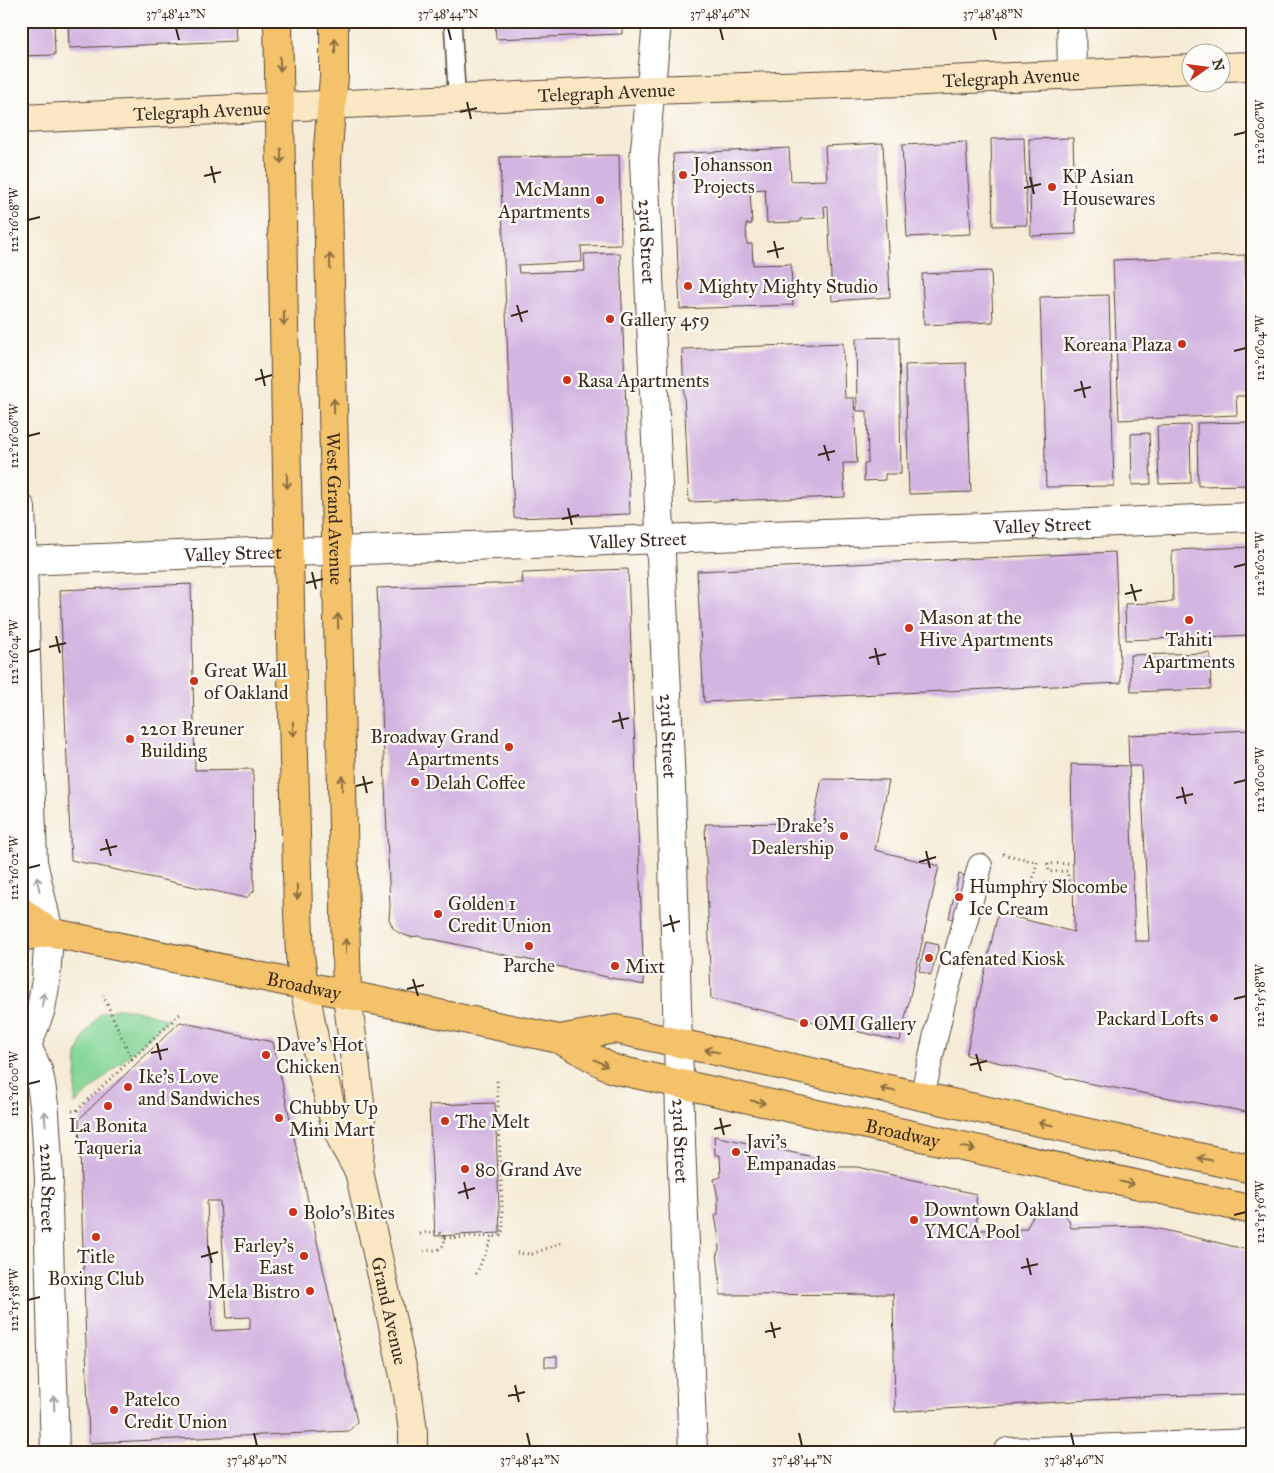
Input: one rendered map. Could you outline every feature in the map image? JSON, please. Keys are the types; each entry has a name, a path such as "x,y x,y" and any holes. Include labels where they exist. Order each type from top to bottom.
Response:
{"main road":[{"path":"278,21 298,912 304,986"},
{"name":"West Grand Avenue","path":"334,21 334,77 327,160 347,994"},
{"path":"1232,67 1253,66"},
{"name":"Telegraph Avenue","path":"21,119 649,90 1182,69"},
{"name":"Broadway","path":"21,911 49,932"},
{"name":"Broadway","path":"21,937 49,932 559,1039 613,1069 1253,1210"},
{"name":"Grand Avenue","path":"304,986 314,1038 334,1120 344,1145 358,1171"},
{"name":"Grand Avenue","path":"347,994 361,1111 358,1171 406,1386 413,1432 413,1452"},
{"name":"Broadway","path":"559,1039 615,1030 1253,1169"}],"street":[{"name":"23rd Street","path":"655,21 656,33 649,90 644,160 671,787 679,1085 693,1452"},
{"path":"1071,21 1072,74"},
{"path":"21,508 34,862 49,932 46,980 41,1009 24,1051"},
{"name":"Valley Street","path":"23,561 1253,517"},
{"path":"922,1097 943,1003 980,866"},
{"name":"22nd Street","path":"24,1051 38,1070 45,1112 49,1179 48,1208 55,1452"},
{"path":"1008,1452 1116,1450 1253,1443"}],"lane":[{"path":"453,28 457,99"}],"path":[{"path":"1000,853 1037,862 1032,884 1069,882 1068,871 1049,872 1048,864 1073,862"},
{"path":"103,995 132,1060"},
{"path":"70,1111 76,1111 181,1014"},
{"path":"445,1238 500,1236 503,1230 497,1077"},
{"path":"420,1234 437,1231 445,1238 444,1246 441,1249 424,1251"},
{"path":"476,1274 493,1236"},
{"path":"516,1253 532,1254 561,1243"}],"green space":[{"path":"120,1008 144,1012 168,1020 75,1104 77,1054 85,1034 101,1013"}],"building":[{"path":"21,21 54,21 55,55 21,56"},
{"path":"68,21 235,21 236,41 69,48"},
{"path":"495,21 622,21 622,34 496,39"},
{"path":"695,21 791,21 791,24 695,27"},
{"path":"1024,138 1027,225 993,226 991,139"},
{"name":"KP Asian Housewares","path":"1073,138 1076,234 1031,236 1029,139"},
{"path":"966,142 971,234 907,237 902,145"},
{"path":"883,143 890,297 832,301 828,206 824,206 825,218 800,219 800,222 767,223 765,189 750,190 752,224 746,224 747,244 752,244 753,265 791,264 793,305 680,309 673,154 789,148 791,181 827,180 825,146"},
{"name":"Rasa Apartments","path":"619,155 621,245 581,246 582,262 518,265 519,273 585,271 584,254 620,253 630,514 514,518 500,157"},
{"name":"Koreana Plaza","path":"1245,255 1250,396 1236,396 1237,415 1119,420 1113,260"},
{"path":"991,271 993,322 924,325 922,274"},
{"path":"1109,295 1114,486 1046,487 1040,297"},
{"path":"899,337 901,474 885,474 885,480 864,481 864,463 868,463 867,411 857,411 856,338"},
{"path":"843,343 845,398 854,398 857,463 843,463 845,497 689,502 682,349"},
{"path":"966,363 971,492 909,494 905,365"},
{"path":"1253,422 1253,485 1198,486 1197,423"},
{"path":"1190,425 1191,483 1159,484 1157,426"},
{"path":"1149,433 1151,484 1132,485 1131,434"},
{"path":"1253,547 1253,635 1126,640 1125,604 1173,602 1172,550"},
{"name":"Mason at the Hive Apartments","path":"1115,552 1121,683 704,702 697,571"},
{"name":"Broadway Grand Apartments","path":"628,569 644,985 418,936 410,937 399,933 393,928 389,919 377,588 523,583 522,573"},
{"name":"2201 Breuner Building","path":"191,584 195,770 253,769 254,891 246,898 71,860 60,590"},
{"path":"1210,653 1211,689 1131,692 1130,655"},
{"path":"1253,730 1253,1113 1087,1083 966,1055 998,913 1074,932 1071,764 1129,766 1128,735","holes":["1129,766 1141,766 1149,941 1135,941"]},
{"path":"822,779 889,780 875,850 939,866 900,1041 711,999 705,824 813,823"},
{"name":"Humphry Slocombe Ice Cream","path":"959,874 969,877 960,920 949,918"},
{"name":"Cafenated Kiosk","path":"926,942 939,945 931,975 919,971"},
{"path":"180,1022 273,1042 357,1422 349,1431 89,1443 79,1119","holes":["207,1201 220,1201 227,1318 250,1317 250,1329 212,1331"]},
{"name":"80 Grand Ave","path":"495,1103 500,1233 435,1236 429,1105"},
{"path":"714,1136 832,1161 833,1167 857,1167 976,1194 977,1230 1026,1229 1033,1216 1041,1211 1050,1211 1063,1213 1069,1220 1071,1228 1139,1226 1253,1251 1253,1394 1155,1396 895,1412 893,1294 720,1295 717,1253 719,1250 718,1233 715,1216 718,1214 718,1198 714,1179 721,1177 720,1155 715,1155"},
{"path":"557,1356 557,1367 545,1367 545,1357"},
{"path":"21,1375 23,1375 24,1422 21,1425"}],"place":[{"name":"Johansson Projects","path":"683,175"},
{"name":"KP Asian Housewares","path":"1052,187"},
{"name":"McMann Apartments","path":"600,200"},
{"name":"Mighty Mighty Studio","path":"688,286"},
{"name":"Gallery 459","path":"610,319"},
{"name":"Koreana Plaza","path":"1182,344"},
{"name":"Rasa Apartments","path":"567,380"},
{"name":"Tahiti Apartments","path":"1189,620"},
{"name":"Mason at the Hive Apartments","path":"909,628"},
{"name":"Great Wall of Oakland","path":"194,681"},
{"name":"2201 Breuner Building","path":"130,739"},
{"name":"Broadway Grand Apartments","path":"509,747"},
{"name":"Delah Coffee","path":"415,782"},
{"name":"Drake's Dealership","path":"844,836"},
{"name":"Humphry Slocombe Ice Cream","path":"959,897"},
{"name":"Golden 1 Credit Union","path":"438,914"},
{"name":"Parche","path":"529,946"},
{"name":"Cafenated Kiosk","path":"929,958"},
{"name":"Mixt","path":"615,966"},
{"name":"Packard Lofts","path":"1214,1018"},
{"name":"OMI Gallery","path":"804,1023"},
{"name":"Dave's Hot Chicken","path":"266,1055"},
{"name":"Ike's Love and Sandwiches","path":"128,1087"},
{"name":"La Bonita Taqueria","path":"108,1106"},
{"name":"Chubby Up Mini Mart","path":"279,1118"},
{"name":"The Melt","path":"445,1121"},
{"name":"Javi's Empanadas","path":"736,1152"},
{"name":"80 Grand Ave","path":"465,1169"},
{"name":"Bolo's Bites","path":"293,1212"},
{"name":"Downtown Oakland YMCA Pool","path":"914,1220"},
{"name":"Title Boxing Club","path":"96,1237"},
{"name":"Farley's East","path":"304,1256"},
{"name":"Mela Bistro","path":"310,1291"},
{"name":"Patelco Credit Union","path":"114,1410"}]}
